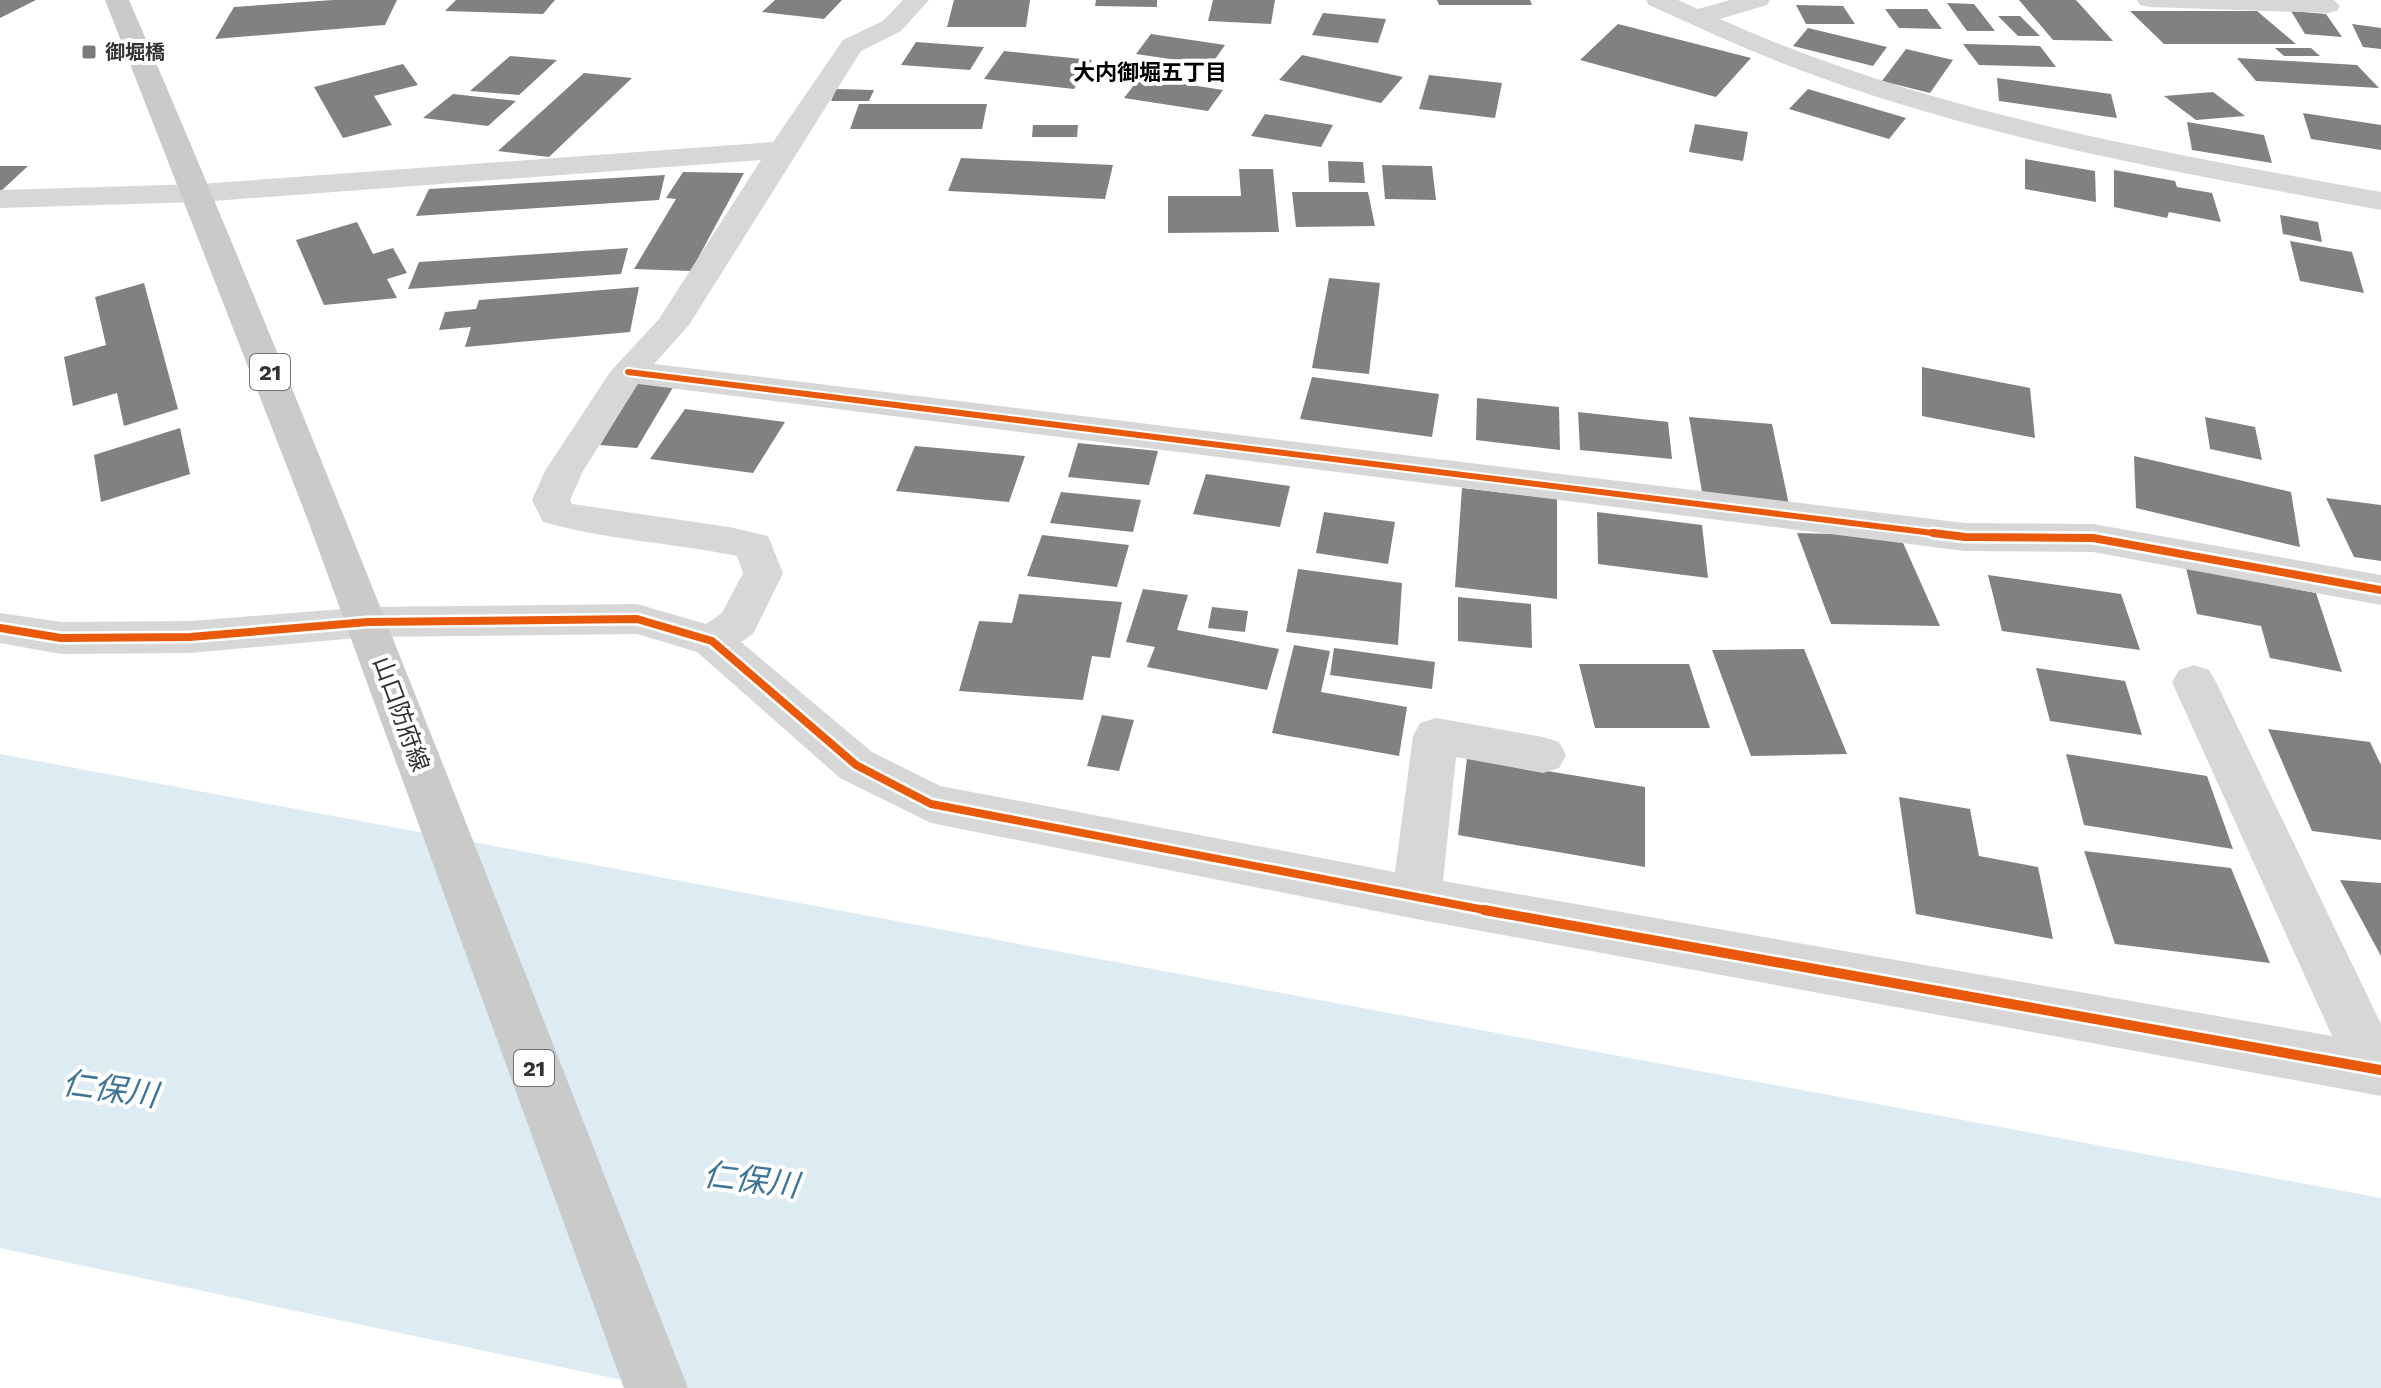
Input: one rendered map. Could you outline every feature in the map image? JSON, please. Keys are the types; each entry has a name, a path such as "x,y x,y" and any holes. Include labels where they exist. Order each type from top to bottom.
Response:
{"main road":[{"name":"山口防府線","path":"117,0 200,193 368,622 656,1388"}],"street":[{"path":"712,641 738,623 763,573 754,546 713,537 593,523 557,513 551,500 564,471 628,372 672,325 782,150 852,46 892,26 917,0"},
{"path":"1658,0 1726,34 1824,71 1969,116 2163,161 2381,201"},
{"path":"1694,18 1758,0"},
{"path":"2149,0 2328,6"},
{"path":"0,199 200,193 782,150"},
{"path":"628,372 1965,537 2093,538 2381,590"},
{"path":"0,628 61,638 190,637 368,622 637,619 712,641 856,765 931,804 1416,898 2377,1069"},
{"path":"2194,682 2377,1069"},
{"path":"1416,898 1436,736 1543,755"}],"water":[{"name":"仁保川","path":"0,754 2381,1198 2381,1388 660,1388 0,1248"}],"building":[{"path":"0,0 36,0 0,18"},
{"path":"333,0 397,0 385,25 215,39 234,7"},
{"path":"456,0 555,0 543,14 445,11"},
{"path":"775,0 842,0 824,19 762,12"},
{"path":"954,0 1030,0 1026,27 947,27"},
{"path":"1096,0 1157,0 1157,7 1095,6"},
{"path":"1213,0 1275,0 1271,24 1208,21"},
{"path":"1437,0 1530,0 1532,5 1439,5"},
{"path":"2019,0 2076,0 2113,41 2053,40"},
{"path":"1947,3 1974,4 1995,31 1967,31"},
{"path":"1796,5 1843,6 1855,24 1806,24"},
{"path":"1885,9 1927,9 1942,29 1899,28"},
{"path":"2130,11 2257,11 2296,44 2164,44"},
{"path":"2291,11 2326,14 2342,37 2305,34"},
{"path":"1323,13 1386,19 1378,43 1312,35"},
{"path":"1998,16 2020,16 2040,36 2018,36"},
{"path":"1618,24 1751,58 1716,97 1580,60"},
{"path":"2352,24 2381,28 2381,49 2363,47"},
{"path":"1808,28 1887,47 1873,66 1793,46"},
{"path":"1151,34 1225,45 1211,65 1136,54"},
{"path":"916,42 984,47 970,70 901,65"},
{"path":"1963,44 2040,46 2056,67 1979,65"},
{"path":"2275,48 2311,48 2320,56 2284,56"},
{"path":"1906,49 1953,60 1930,93 1882,81"},
{"path":"1004,51 1092,60 1074,89 984,79"},
{"path":"1302,55 1403,77 1381,103 1279,80"},
{"path":"510,56 557,60 519,95 470,91"},
{"path":"2237,58 2357,65 2379,88 2256,81"},
{"path":"403,64 418,85 374,96 392,125 343,138 314,87"},
{"path":"584,73 632,78 549,157 498,151"},
{"path":"1429,75 1502,83 1495,118 1419,109"},
{"path":"1140,77 1223,90 1208,111 1124,98"},
{"path":"1997,78 2111,94 2117,118 1999,101"},
{"path":"836,89 874,90 869,101 831,101"},
{"path":"1808,89 1906,118 1889,139 1789,109"},
{"path":"2213,92 2245,116 2196,120 2164,96"},
{"path":"453,94 516,101 488,126 423,118"},
{"path":"859,104 987,104 982,129 850,129"},
{"path":"2303,113 2381,125 2381,150 2311,139"},
{"path":"1265,114 1333,125 1321,147 1251,136"},
{"path":"2187,122 2264,135 2272,163 2192,150"},
{"path":"1695,124 1748,132 1743,161 1689,152"},
{"path":"1033,125 1078,125 1077,137 1032,137"},
{"path":"961,158 1113,165 1105,199 948,191"},
{"path":"2025,159 2095,171 2096,202 2025,189"},
{"path":"1328,161 1363,162 1365,183 1329,182"},
{"path":"1382,165 1432,166 1436,200 1385,199"},
{"path":"0,166 28,166 0,192"},
{"path":"1239,169 1273,169 1279,232 1168,233 1168,196 1241,196"},
{"path":"2114,170 2175,181 2177,187 2212,193 2221,222 2169,212 2167,218 2114,207"},
{"path":"683,172 744,173 691,271 634,269 676,199 666,198"},
{"path":"665,175 659,200 416,216 429,189"},
{"path":"1292,192 1368,192 1375,226 1296,227"},
{"path":"2280,215 2318,222 2322,242 2283,234"},
{"path":"357,222 373,254 393,248 407,273 387,279 397,298 324,305 296,240"},
{"path":"2290,241 2352,252 2364,293 2300,281"},
{"path":"628,248 621,274 408,289 419,262"},
{"path":"1329,278 1380,283 1369,374 1312,368"},
{"path":"144,283 178,409 124,426 117,393 73,406 64,357 106,345 95,297"},
{"path":"639,287 630,332 465,347 471,327 439,330 445,312 476,309 479,300"},
{"path":"1922,367 2030,388 2035,438 1922,416"},
{"path":"1312,377 1439,394 1432,437 1300,419"},
{"path":"639,381 675,384 637,448 600,445"},
{"path":"1477,398 1559,407 1560,450 1476,440"},
{"path":"685,409 785,422 753,473 650,459"},
{"path":"1578,412 1668,422 1672,459 1580,450"},
{"path":"1689,417 1772,424 1789,505 1703,498"},
{"path":"2205,417 2255,427 2262,460 2210,449"},
{"path":"180,428 190,474 101,502 94,455"},
{"path":"1078,443 1158,451 1149,485 1068,477"},
{"path":"915,446 1025,456 1009,502 896,491"},
{"path":"2134,456 2291,492 2300,547 2136,508"},
{"path":"1206,474 1290,486 1280,527 1193,514"},
{"path":"1462,488 1557,499 1557,599 1455,587"},
{"path":"1061,492 1141,500 1133,532 1050,523"},
{"path":"2326,498 2381,505 2381,561 2354,557"},
{"path":"1324,512 1395,522 1388,564 1316,553"},
{"path":"1597,512 1702,525 1708,578 1598,564"},
{"path":"1797,533 1900,536 1940,626 1831,624"},
{"path":"1042,535 1129,545 1117,587 1027,576"},
{"path":"2186,568 2316,593 2342,672 2270,658 2261,626 2197,614"},
{"path":"1298,569 1402,583 1398,645 1286,632"},
{"path":"1988,575 2121,594 2140,650 2002,631"},
{"path":"1143,589 1188,595 1177,630 1279,649 1267,690 1147,667 1155,647 1126,642"},
{"path":"1019,594 1122,602 1110,658 1092,656 1083,700 959,691 979,621 1012,623"},
{"path":"1458,597 1531,604 1532,648 1458,641"},
{"path":"1212,607 1248,611 1245,632 1208,628"},
{"path":"1294,645 1330,651 1321,692 1407,707 1399,756 1272,733"},
{"path":"1334,648 1435,662 1432,689 1330,675"},
{"path":"1804,649 1847,754 1751,756 1712,650"},
{"path":"1579,664 1689,664 1710,728 1595,728"},
{"path":"2036,668 2125,681 2142,735 2050,721"},
{"path":"1102,715 1134,720 1119,771 1087,766"},
{"path":"2268,729 2370,742 2381,765 2381,840 2312,831"},
{"path":"2066,754 2207,776 2233,849 2084,825"},
{"path":"1467,758 1645,787 1645,867 1458,835"},
{"path":"1899,797 1970,809 1979,856 2038,867 2053,939 1916,914"},
{"path":"2084,851 2231,868 2270,963 2115,944"},
{"path":"2340,880 2381,883 2381,956"}],"cycle path":[{"path":"628,372 1965,537 2093,538 2381,590"},
{"path":"0,628 61,638 190,637 368,622 637,619 712,641 856,765 931,804 1416,898 2381,1070"}],"place":[{"name":"御堀橋","path":"89,52"}],"district":[{"name":"大内御堀五丁目","path":"1150,72"}]}
